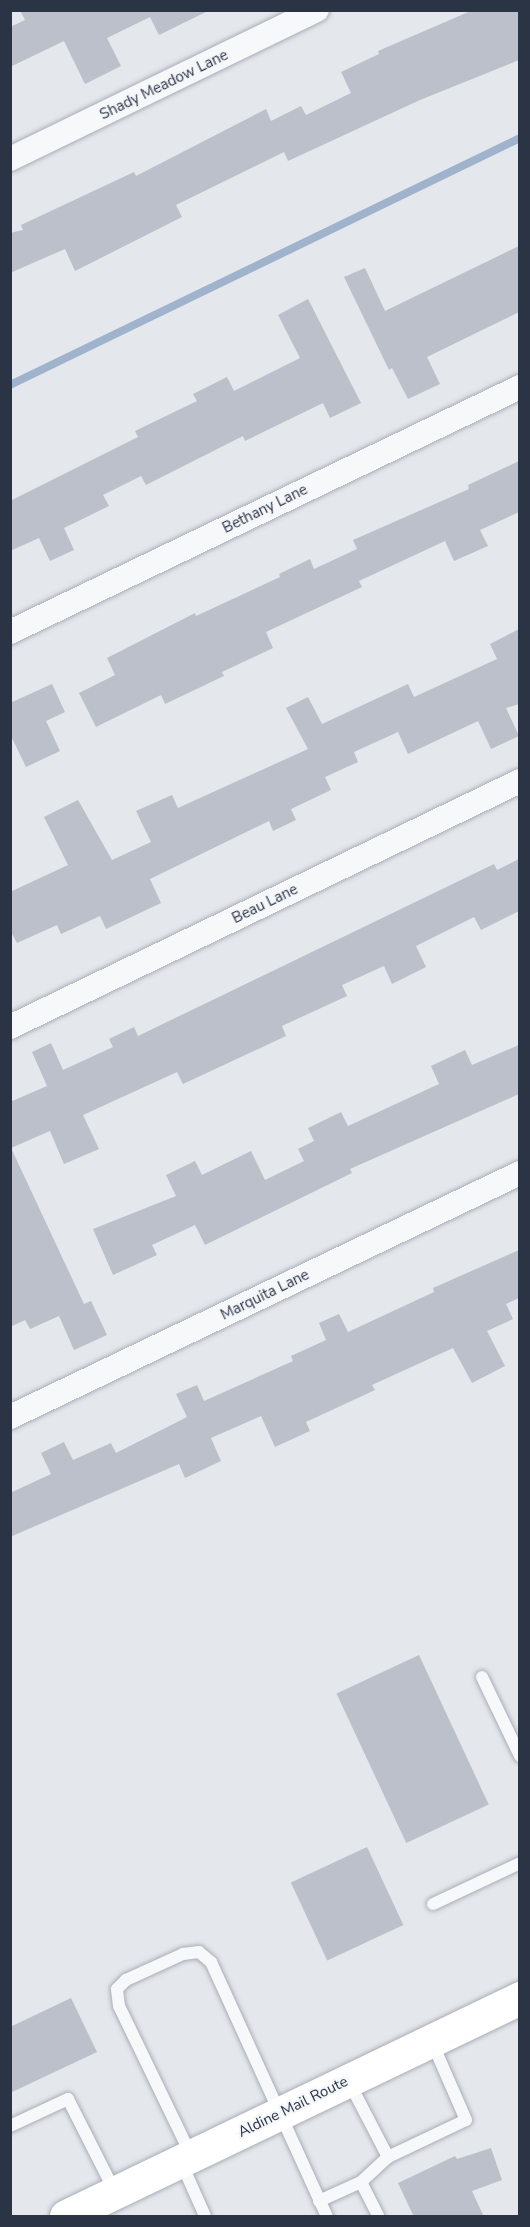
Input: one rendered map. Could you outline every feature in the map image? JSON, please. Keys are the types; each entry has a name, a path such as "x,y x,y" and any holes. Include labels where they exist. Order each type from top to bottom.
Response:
{"main road":[{"name":"Aldine Mail Route","path":"66,2217 519,1998"}],"street":[{"name":"Shady Meadow Lane","path":"10,159 317,10"},
{"name":"Bethany Lane","path":"10,632 519,387"},
{"name":"Beau Lane","path":"10,1027 519,781"},
{"name":"Marquita Lane","path":"10,1417 519,1173"}],"lane":[{"path":"482,1677 519,1756"},
{"path":"433,1904 519,1863"},
{"path":"205,2217 186,2158 119,2006 117,1989 126,1980 183,1954 199,1952 211,1962 278,2114 327,2217"},
{"path":"319,2201 361,2182 388,2157 468,2119 432,2041"},
{"path":"348,2080 388,2157"},
{"path":"10,2126 68,2099 115,2193"},
{"path":"361,2182 378,2217"}],"building":[{"path":"20,10 210,10 159,35 150,17 107,38 121,66 85,84 64,41 10,67 10,27 25,20"},
{"path":"473,10 519,10 519,60 420,100 288,161 284,152 176,205 182,217 75,271 65,249 10,273 10,233 23,230 21,225 134,172 136,176 266,109 271,121 301,106 306,115 351,93 341,72 379,54 378,51"},
{"path":"519,246 519,312 427,357 440,384 408,399 392,368 389,370 344,277 365,268 385,311"},
{"path":"308,299 361,403 330,418 323,403 245,441 243,436 146,485 141,476 103,495 109,506 64,528 74,550 50,561 39,538 10,551 10,501 138,437 135,431 197,401 193,394 227,377 234,391 300,358 278,315"},
{"path":"519,461 519,512 480,530 488,546 454,561 445,541 359,581 362,587 266,632 273,648 222,672 224,676 165,704 161,695 96,727 79,693 115,675 107,658 195,613 196,616 280,577 279,574 310,559 314,569 357,549 353,540 469,489 468,485"},
{"path":"519,629 519,704 506,708 519,736 491,749 478,721 408,754 398,732 354,752 358,762 325,777 331,790 291,809 296,820 273,831 269,821 150,879 161,903 106,929 100,916 61,934 57,925 17,943 10,930 10,892 68,865 44,817 78,800 112,860 151,842 136,811 172,795 178,808 308,749 286,708 308,697 322,724 408,684 414,697 497,659 490,644"},
{"path":"52,684 65,712 46,721 60,751 26,767 10,734 10,703"},
{"path":"519,859 519,911 481,930 474,917 416,946 426,967 392,984 384,966 342,985 347,996 282,1026 286,1036 183,1084 177,1072 83,1115 99,1149 64,1164 50,1131 11,1148 84,1304 91,1301 107,1335 74,1350 59,1316 30,1329 25,1320 10,1327 10,1102 47,1086 32,1052 51,1043 63,1070 113,1047 109,1039 134,1027 138,1036 494,864 497,870"},
{"path":"519,1045 519,1094 350,1169 352,1173 205,1245 195,1225 152,1245 157,1255 113,1275 93,1229 176,1196 166,1175 195,1161 202,1175 251,1151 265,1180 304,1161 298,1149 314,1141 308,1128 341,1112 348,1126 439,1084 431,1066 465,1050 472,1065"},
{"path":"519,1250 519,1298 506,1304 513,1319 487,1331 505,1366 472,1383 453,1348 372,1385 375,1390 306,1422 310,1431 275,1447 261,1416 211,1438 221,1461 185,1478 179,1464 10,1537 10,1493 51,1474 41,1453 64,1442 73,1460 111,1443 116,1453 187,1417 176,1394 197,1385 204,1401 293,1361 291,1356 326,1340 319,1323 339,1314 348,1332 434,1292 433,1288"},
{"path":"419,1655 489,1805 406,1843 337,1693"},
{"path":"367,1847 403,1925 327,1960 291,1882"},
{"path":"71,1998 97,2052 10,2093 10,2027"},
{"path":"491,2148 502,2180 472,2191 484,2217 414,2217 398,2183 455,2156 457,2159"}],"waterway":[{"path":"10,385 520,138"}]}
